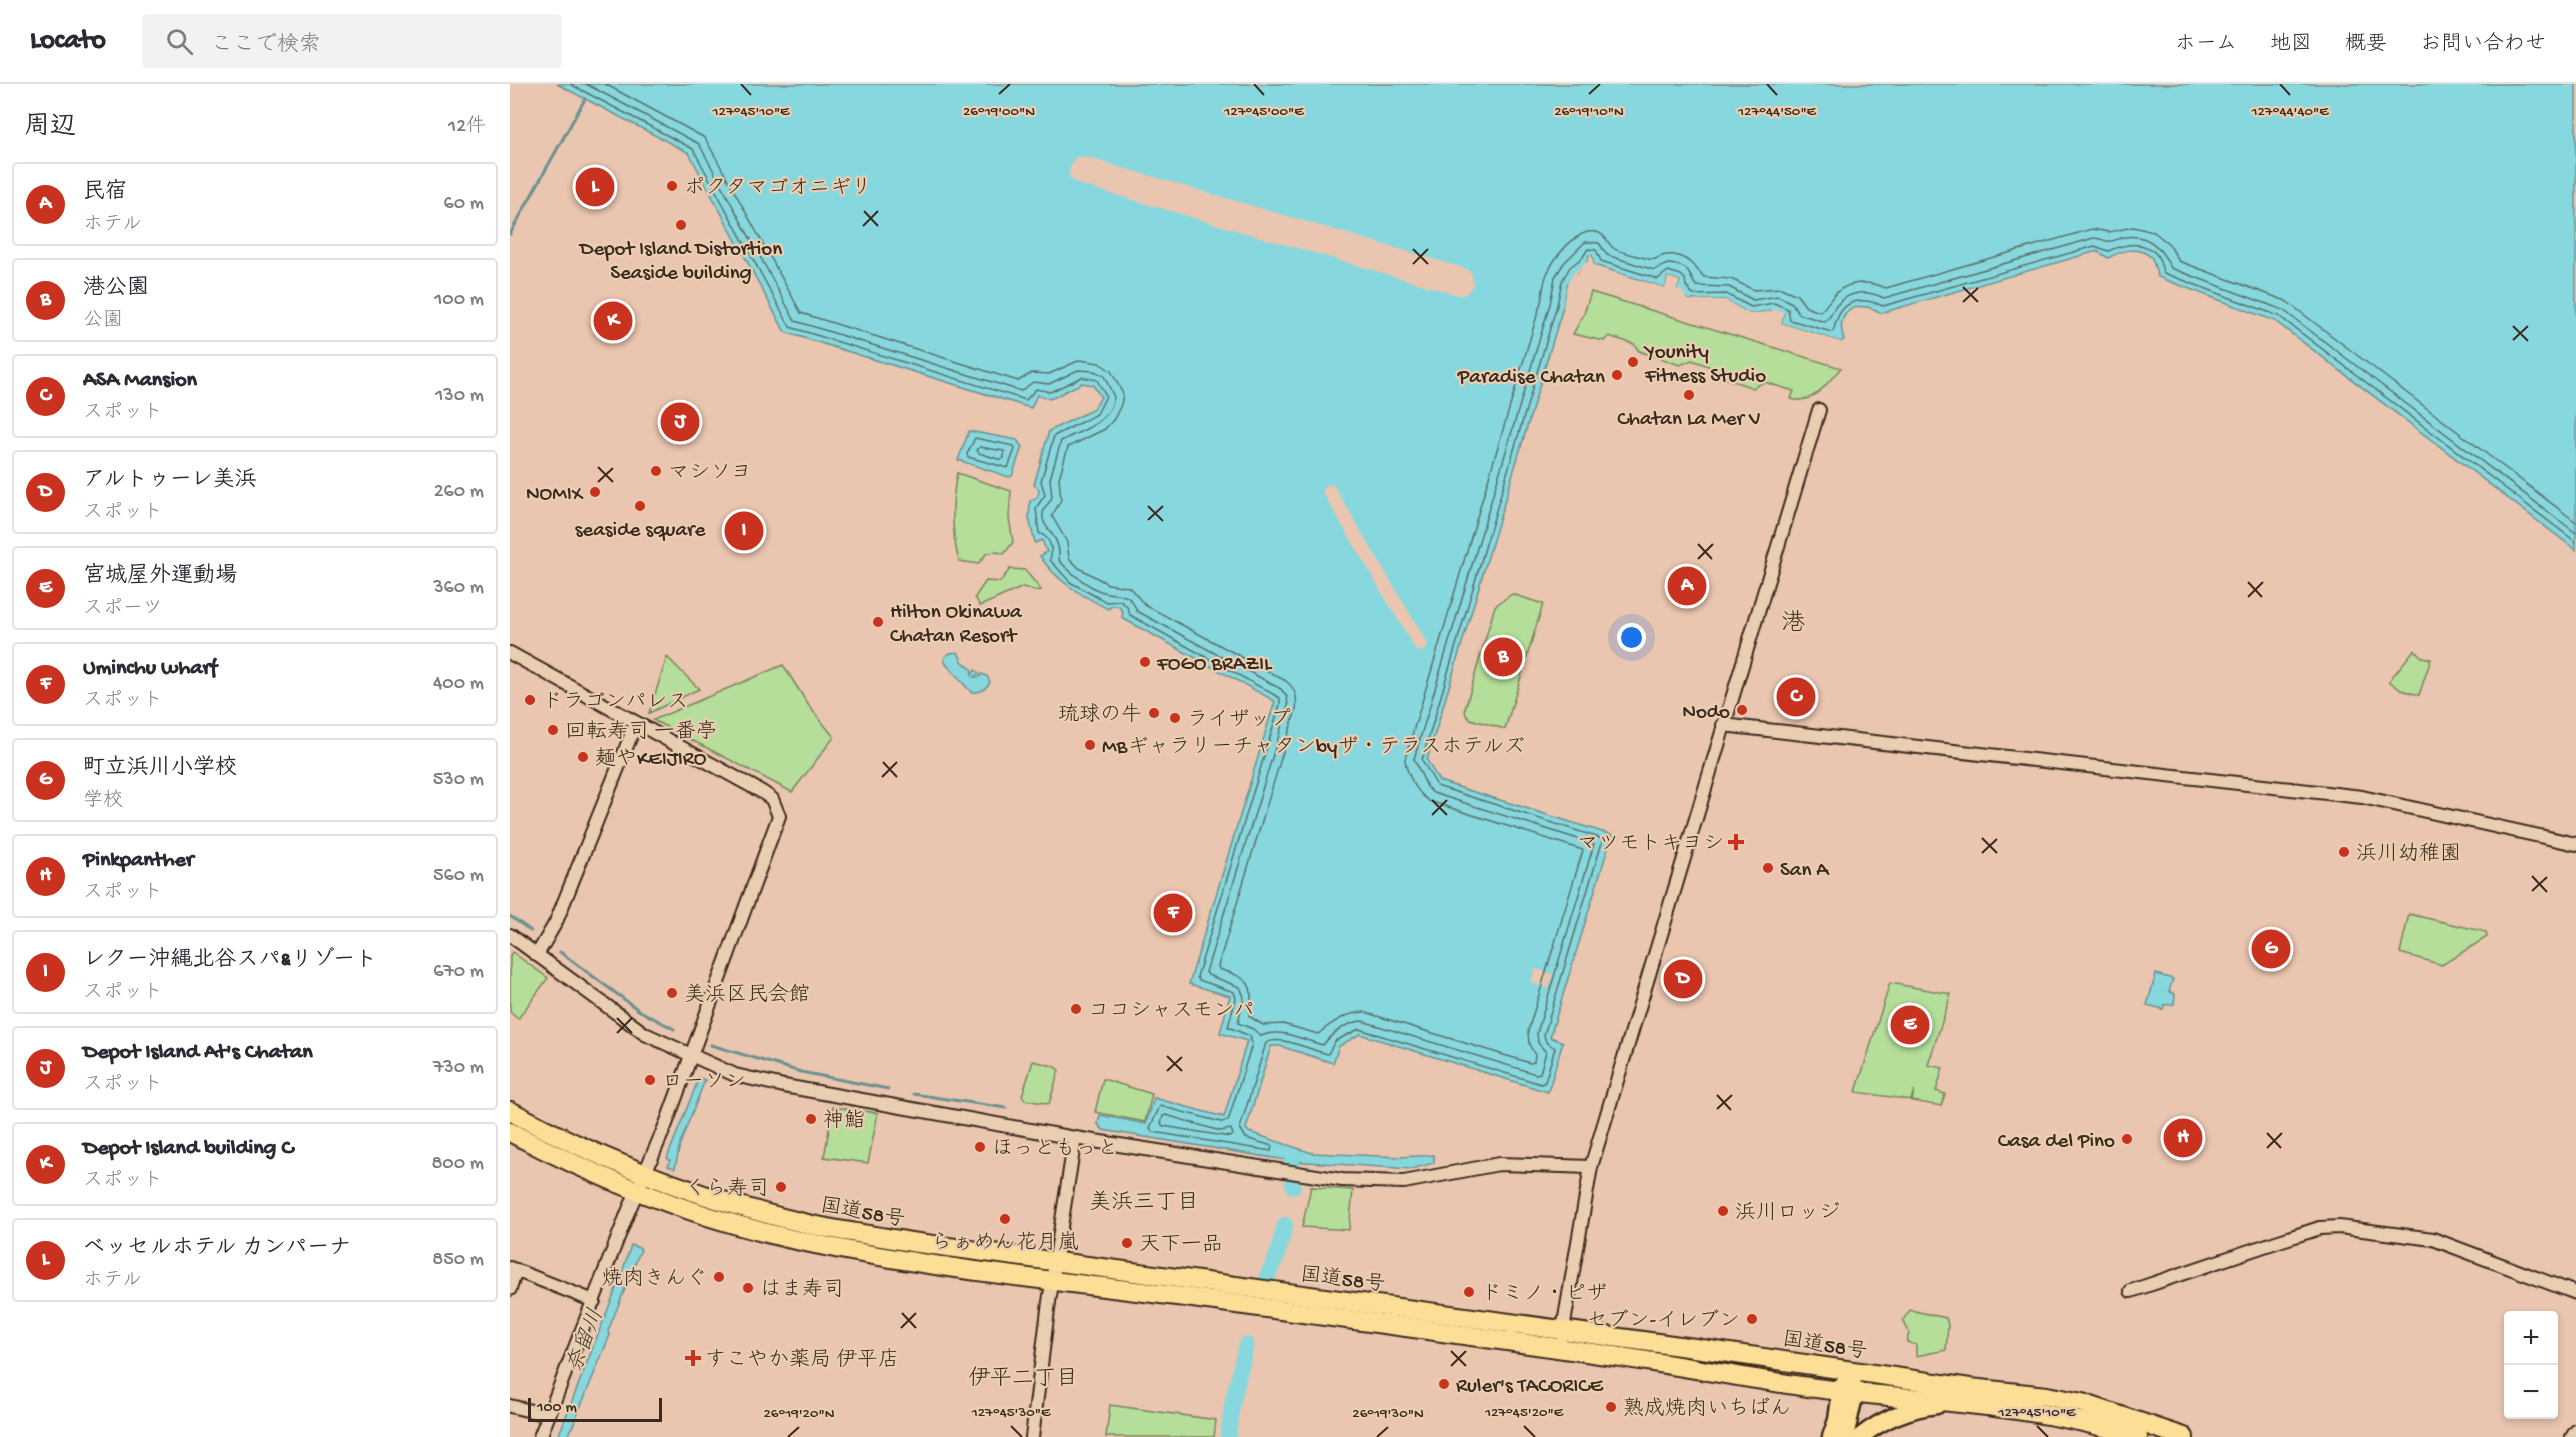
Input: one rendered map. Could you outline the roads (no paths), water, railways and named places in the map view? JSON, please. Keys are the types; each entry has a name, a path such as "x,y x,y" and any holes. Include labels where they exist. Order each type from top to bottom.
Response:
{"highway":[{"name":"国道58号","path":"510,1111 601,1157 641,1183"},
{"name":"国道58号","path":"510,1132 618,1185 641,1183 814,1226 911,1242 1054,1271 1848,1391 1959,1402 2078,1420 2138,1437"},
{"name":"国道58号","path":"1054,1271 1563,1330 2058,1398 2082,1403 2184,1437"}],"main road":[{"path":"1845,1437 1848,1432 1850,1371"},
{"path":"1831,1437 1848,1391"},
{"path":"1860,1437 1872,1428 1910,1409 1959,1402"}],"street":[{"path":"1560,1348 1591,1167 1819,410"},
{"path":"510,652 762,792 772,799 779,816 689,1055 666,1124 540,1437"},
{"path":"537,955 556,922 636,723"},
{"path":"1723,725 2362,797 2576,844"},
{"path":"510,935 645,1034 735,1075 806,1091 1075,1138 1342,1180 1404,1182 1499,1164 1591,1167"},
{"path":"1032,1437 1054,1271 1075,1138"},
{"path":"2132,1291 2320,1228 2339,1227 2433,1239 2576,1293"},
{"path":"510,1289 513,1269 594,1301"},
{"path":"510,1406 548,1415"},
{"path":"2572,1437 2576,1431"}],"water":[{"path":"557,84 2576,84 2576,550 2275,321 2158,277 2152,258 2141,251 2125,251 2108,258 2097,251 1881,313 1872,308 1856,307 1845,315 1842,322 1841,330 1844,339 1841,342 1781,323 1784,313 1770,311 1750,314 1725,300 1687,300 1677,289 1680,281 1668,277 1665,288 1594,265 1592,255 1589,255 1588,261 1567,284 1563,307 1427,760 1439,781 1612,835 1550,1037 1563,1042 1548,1092 1360,1034 1339,1046 1333,1063 1280,1046 1271,1046 1246,1129 1312,1153 1401,1157 1434,1155 1434,1163 1411,1169 1292,1161 1103,1130 1098,1124 1100,1115 1146,1124 1154,1098 1224,1117 1247,1041 1220,1033 1230,996 1189,984 1275,701 1122,618 1123,611 1118,606 1108,609 1079,593 1054,574 1040,556 1047,552 1042,540 1035,543 1029,518 1030,501 1036,499 1039,494 1039,489 1034,485 1049,431 1094,409 1101,397 1093,385 1082,383 1050,399 1037,395 1031,408 785,332 689,153"},
{"path":"969,431 1017,440 1022,447 1012,476 1009,477 958,460"},
{"path":"958,652 962,661 971,669 972,675 975,670 979,673 974,677 982,674 987,676 990,682 984,689 971,692 946,664 944,658 950,653"},
{"path":"2156,974 2173,979 2169,991 2175,994 2174,1004 2164,1005 2163,1009 2147,1005"},
{"path":"699,1078 705,1080 680,1144 675,1168 668,1166 670,1160 667,1158"},
{"path":"631,1245 641,1249 608,1331 610,1335 568,1437 558,1437 622,1273"}],"waterway":[{"path":"510,234 585,99"},
{"path":"510,916 531,931"},
{"path":"560,952 640,1011 674,1029"},
{"path":"711,1045 801,1072 888,1089"},
{"path":"914,1094 1006,1108"},
{"path":"1292,1161 1293,1186"},
{"path":"1267,1277 1277,1256 1285,1225"},
{"path":"1228,1437 1232,1405 1246,1345"}],"place":[{"name":"ポクタマゴオニギリ","path":"672,186"},
{"name":"ベッセルホテル カンパーナ","path":"595,187"},
{"name":"Depot Island Distortion Seaside building","path":"681,225"},
{"name":"Depot Island building C","path":"613,321"},
{"name":"Younity Fitness Studio","path":"1633,362"},
{"name":"Paradise Chatan","path":"1617,375"},
{"name":"Chatan La Mer V","path":"1689,395"},
{"name":"Depot Island At's Chatan","path":"680,422"},
{"name":"マシソヨ","path":"656,471"},
{"name":"NOMIX","path":"595,492"},
{"name":"seaside square","path":"640,506"},
{"name":"レクー沖縄北谷スパ&リゾート","path":"744,531"},
{"name":"民宿","path":"1687,586"},
{"name":"Hilton Okinawa Chatan Resort","path":"878,622"},
{"name":"港公園","path":"1503,657"},
{"name":"FOGO BRAZIL","path":"1145,662"},
{"name":"ASA Mansion","path":"1796,697"},
{"name":"ドラゴンパレス","path":"530,700"},
{"name":"Nodo","path":"1742,710"},
{"name":"琉球の牛","path":"1154,713"},
{"name":"ライザップ","path":"1175,718"},
{"name":"回転寿司 一番亭","path":"553,730"},
{"name":"MBギャラリーチャタンbyザ・テラスホテルズ","path":"1090,745"},
{"name":"麺やKEIJIRO","path":"583,757"},
{"name":"マツモトキヨシ","path":"1736,842"},
{"name":"浜川幼稚園","path":"2344,852"},
{"name":"San A","path":"1768,868"},
{"name":"Uminchu wharf","path":"1173,913"},
{"name":"町立浜川小学校","path":"2271,949"},
{"name":"アルトゥーレ美浜","path":"1683,979"},
{"name":"美浜区民会館","path":"672,993"},
{"name":"ココシャスモンパ","path":"1076,1009"},
{"name":"宮城屋外運動場","path":"1910,1025"},
{"name":"ローソン","path":"650,1080"},
{"name":"神鮨","path":"811,1119"},
{"name":"Pinkpanther","path":"2183,1138"},
{"name":"Casa del Pino","path":"2127,1139"},
{"name":"ほっともっと","path":"980,1147"},
{"name":"くら寿司","path":"781,1187"},
{"name":"浜川ロッジ","path":"1723,1211"},
{"name":"らぁめん花月嵐","path":"1005,1219"},
{"name":"天下一品","path":"1127,1243"},
{"name":"焼肉きんぐ","path":"719,1277"},
{"name":"はま寿司","path":"748,1288"},
{"name":"ドミノ・ピザ","path":"1469,1292"},
{"name":"セブン-イレブン","path":"1752,1319"},
{"name":"すこやか薬局 伊平店","path":"693,1358"},
{"name":"Ruler's TACORICE","path":"1444,1384"},
{"name":"熟成焼肉いちばん","path":"1611,1407"}],"district":[{"name":"港","path":"1793,621"},
{"name":"美浜三丁目","path":"1144,1200"},
{"name":"伊平二丁目","path":"1023,1376"}],"water label":[{"name":"奈留川","path":"583,1340"}]}
